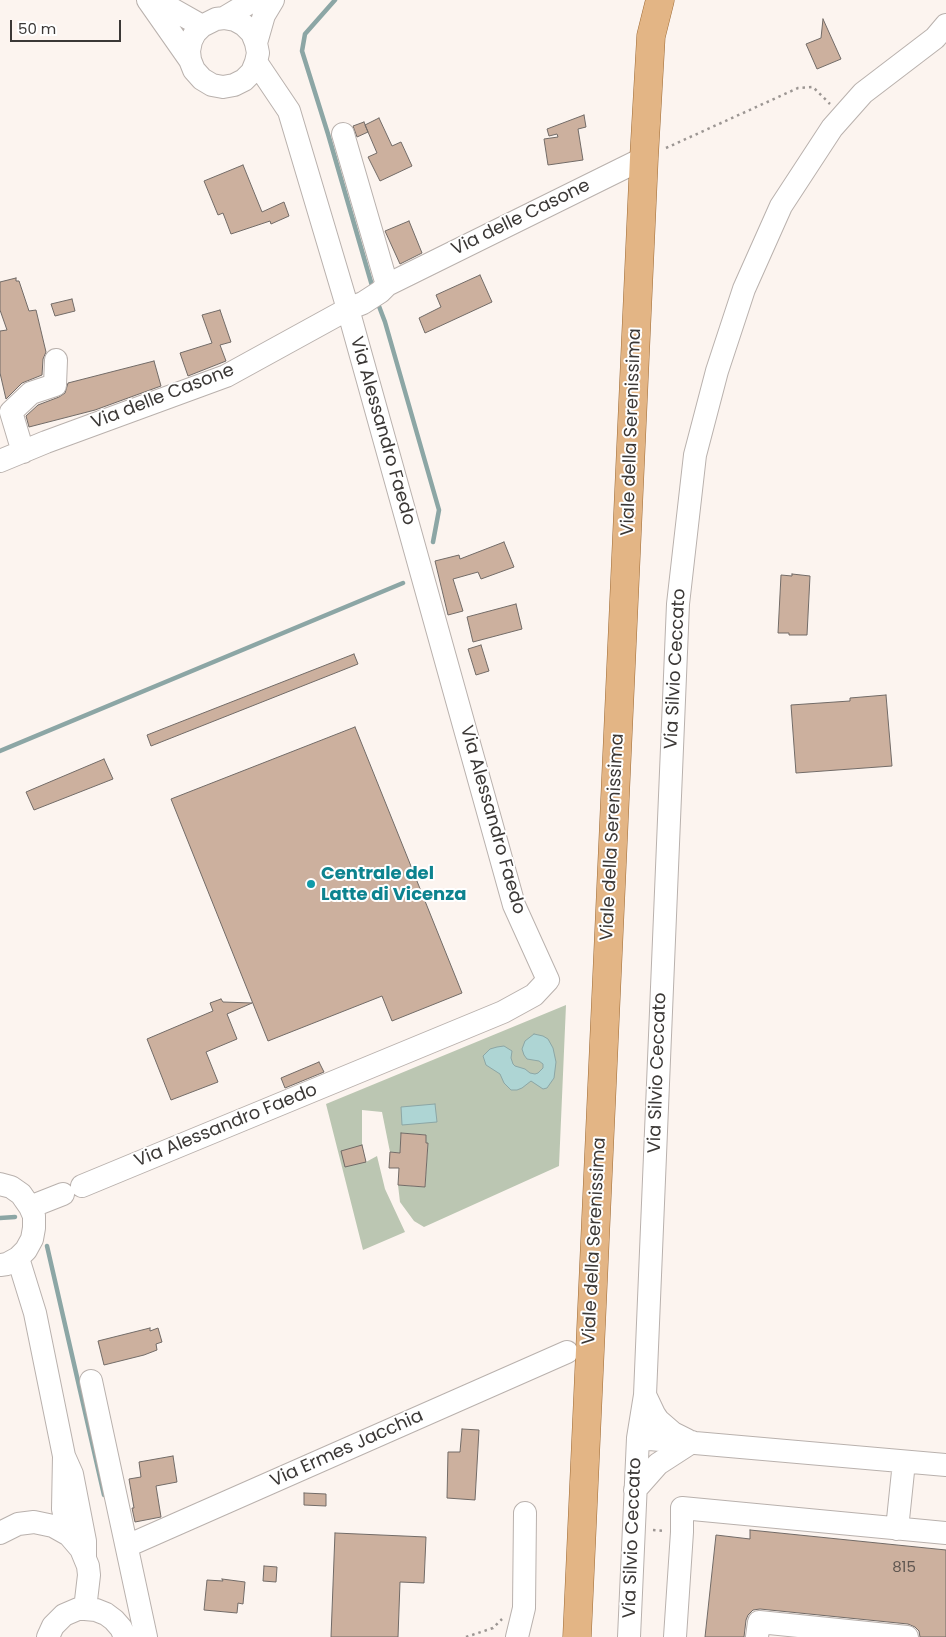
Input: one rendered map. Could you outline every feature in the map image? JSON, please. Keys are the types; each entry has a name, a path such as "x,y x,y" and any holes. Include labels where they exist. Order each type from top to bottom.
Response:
{"main road":[{"name":"Viale della Serenissima","path":"645,0 652,36"},
{"name":"Viale della Serenissima","path":"577,1637 644,158 652,36 660,0"}],"street":[{"path":"148,0 190,60 198,75 212,85 223,87 234,85 252,62 264,15 273,0"},
{"path":"156,0 202,26"},
{"path":"224,18 254,0"},
{"path":"190,60 189,50 195,33 202,26 216,19 235,20 252,33 252,62 289,110 369,297"},
{"name":"Via Silvio Ceccato","path":"629,1637 638,1438 645,1395 678,604 695,455 717,372 744,289 781,206 832,128 842,116 864,93 935,38 946,25"},
{"path":"343,134 369,297"},
{"name":"Via delle Casone","path":"0,462 55,439 226,376 369,297 644,158"},
{"name":"Via Alessandro Faedo","path":"30,1207 503,1012 534,995 548,980 514,905 369,297"},
{"path":"23,452 11,412 31,393 54,385 56,360"},
{"path":"0,1184 11,1187 21,1194 34,1216 32,1239 26,1250 9,1262 36,1313 64,1456 63,1509 68,1535"},
{"name":"Via Ermes Jacchia","path":"126,1546 567,1352"},
{"path":"91,1381 146,1637"},
{"path":"645,1395 658,1420 674,1433 692,1442"},
{"path":"638,1438 946,1465"},
{"path":"635,1490 658,1464 692,1442"},
{"path":"64,1456 72,1474 85,1541 88,1575 85,1609"},
{"path":"897,1529 904,1462"},
{"path":"9,1529 53,1501 64,1489"},
{"path":"675,1637 682,1508 946,1533"},
{"path":"517,1637 523,1615 525,1513"},
{"path":"9,1529 27,1522 53,1526 68,1535 81,1549 85,1557"},
{"path":"501,1628 507,1629 517,1613 523,1587"},
{"path":"48,1637 53,1626 64,1615 78,1609 96,1610 106,1614 121,1628 125,1637"},
{"path":"757,1637 759,1622 906,1637"}],"path":[{"path":"644,158 798,88 813,87 842,116"},
{"path":"634,1529 682,1532"},
{"path":"466,1637 493,1628 501,1628"}],"green space":[{"path":"566,1005 559,1166 424,1227 414,1221 400,1202 398,1185 425,1187 428,1144 426,1143 426,1135 401,1133 400,1153 390,1152 382,1112 362,1110 362,1146 366,1162 377,1156 385,1189 405,1232 363,1250 326,1104"}],"water":[{"path":"534,1034 548,1039 553,1048 556,1062 554,1078 547,1088 543,1089 531,1081 522,1088 511,1090 504,1083 500,1074 486,1065 483,1056 490,1049 504,1046 512,1051 511,1058 515,1066 525,1069 530,1073 538,1073 543,1068 543,1064 539,1061 527,1059 522,1049 525,1041"},
{"path":"435,1104 437,1122 402,1125 401,1107"}],"building":[{"path":"823,19 841,59 817,69 806,44 821,38"},
{"path":"584,115 586,127 578,129 583,160 548,165 544,139 558,137 557,134 549,136 547,129"},
{"path":"379,118 392,146 401,142 412,166 380,181 368,157 377,153 365,125"},
{"path":"364,122 368,132 357,137 353,126"},
{"path":"243,165 262,212 284,202 289,216 271,224 270,221 231,234 223,213 218,215 204,181"},
{"path":"409,221 422,253 400,264 385,231"},
{"path":"480,275 492,302 425,333 419,318 441,307 436,295"},
{"path":"16,278 16,281 19,281 29,311 36,310 46,352 43,359 42,375 22,383 6,399 0,373 0,331 7,330 0,310 0,282"},
{"path":"72,299 75,311 55,316 51,304"},
{"path":"220,310 231,342 220,345 226,361 188,376 180,353 212,343 202,315"},
{"path":"154,361 161,386 95,410 29,427 26,416 38,405 65,393 68,383"},
{"path":"504,542 514,567 481,579 478,572 453,579 463,611 448,615 435,561 459,555 460,559"},
{"path":"792,574 810,576 807,635 778,633 781,575 792,576"},
{"path":"516,604 522,629 473,642 467,617"},
{"path":"481,645 489,671 476,675 468,649"},
{"path":"354,654 358,664 151,746 147,735"},
{"path":"886,695 892,766 796,773 791,705 850,701 850,698"},
{"name":"Centrale del Latte di Vicenza","path":"355,727 462,993 392,1021 382,996 268,1041 171,799"},
{"path":"104,759 113,779 34,810 26,792"},
{"path":"221,999 223,1002 252,1003 227,1014 237,1039 206,1052 218,1082 171,1100 147,1039 213,1011 210,1003"},
{"path":"319,1062 324,1072 285,1088 281,1078"},
{"path":"401,1133 426,1135 426,1143 428,1143 425,1187 398,1185 399,1168 389,1168 390,1152 400,1153"},
{"path":"362,1145 366,1162 345,1167 341,1151"},
{"path":"150,1328 150,1331 158,1328 162,1342 156,1344 157,1350 104,1365 98,1341"},
{"path":"462,1429 479,1430 475,1500 447,1498 448,1452 460,1452"},
{"path":"173,1456 177,1482 156,1486 161,1517 135,1522 129,1479 141,1477 139,1462"},
{"path":"304,1493 326,1494 326,1506 304,1505"},
{"path":"750,1530 946,1550 946,1637 920,1637 919,1631 908,1624 760,1609 753,1610 748,1615 744,1637 705,1637 716,1535 750,1539"},
{"path":"335,1533 426,1537 424,1583 400,1582 398,1637 331,1637"},
{"path":"264,1566 277,1567 276,1582 263,1581"},
{"path":"222,1579 245,1582 243,1604 238,1603 237,1613 204,1610 207,1580 223,1581"}],"waterway":[{"path":"335,0 305,34 302,51 373,289"},
{"path":"377,301 385,322 439,510 433,542"},
{"path":"0,751 403,583"},
{"path":"0,1218 15,1217"},
{"path":"47,1246 104,1495"}],"place":[{"name":"Centrale del Latte di Vicenza","path":"311,884"}]}
